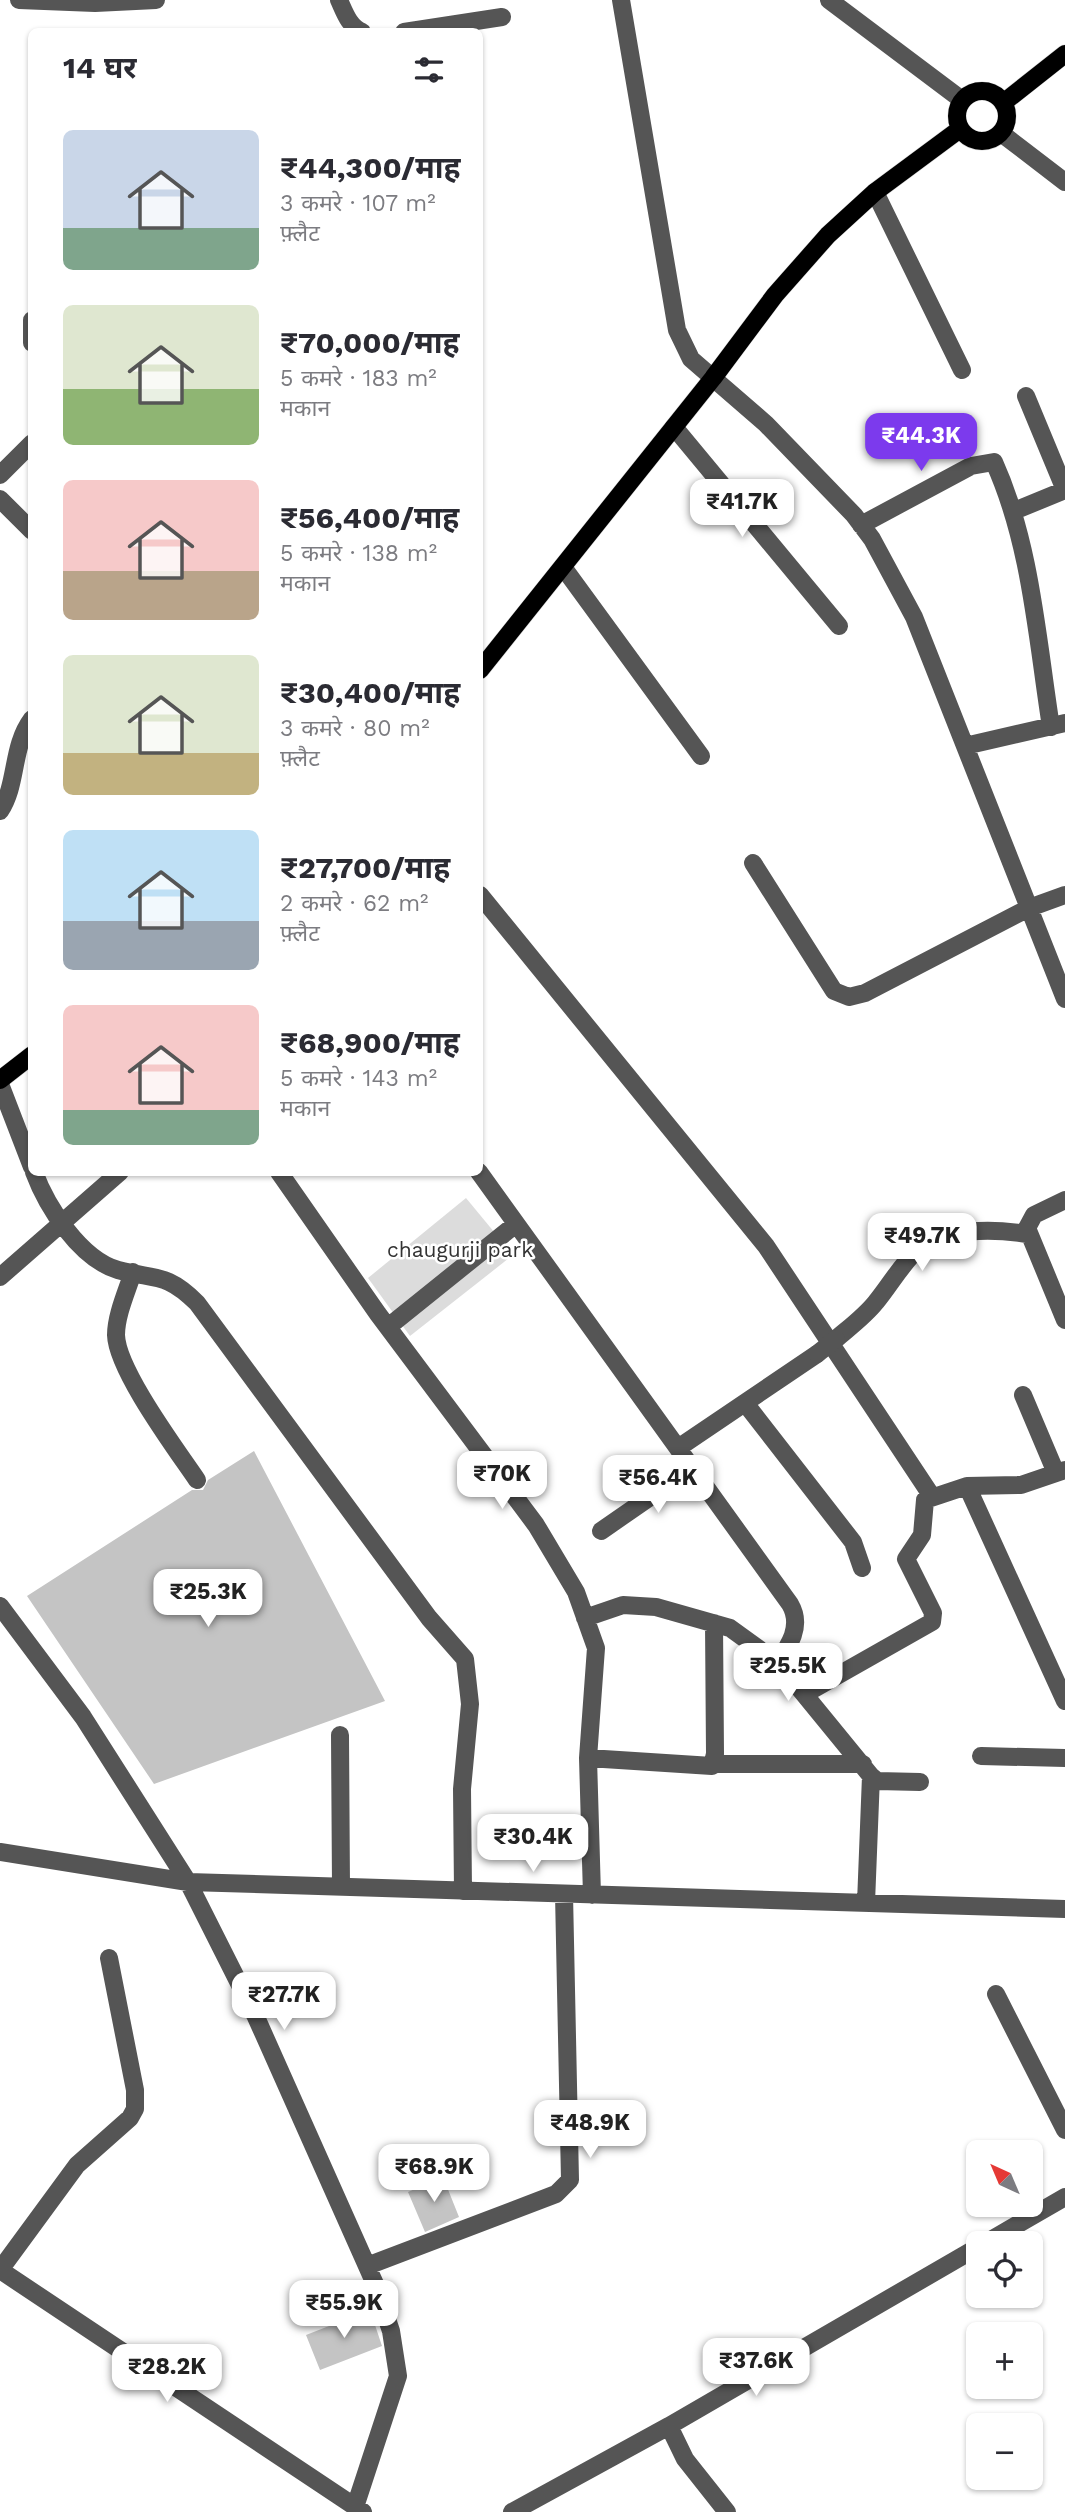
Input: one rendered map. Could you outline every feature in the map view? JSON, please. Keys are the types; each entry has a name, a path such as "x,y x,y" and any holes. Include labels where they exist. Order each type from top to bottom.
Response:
{"main road":[{"path":"1003,103 1065,54"},
{"path":"976,91 991,93 1003,103 1007,118 1001,133 987,141 972,140 960,129 956,114 962,100 976,91"},
{"path":"483,666 784,285 828,235 875,192 960,129"},
{"path":"0,1082 28,1058"}],"street":[{"path":"19,0 95,4 156,0"},
{"path":"339,0 347,18 358,28"},
{"path":"621,0 677,330 691,359 766,424 861,525 914,617 1065,999"},
{"path":"829,0 962,100"},
{"path":"430,28 502,17"},
{"path":"1001,133 1065,183"},
{"path":"875,192 962,370"},
{"path":"1014,511 1065,490 1026,396"},
{"path":"674,427 839,626"},
{"path":"0,475 28,447"},
{"path":"861,525 971,466 994,461 1014,511 1058,725 965,746"},
{"path":"0,499 28,527"},
{"path":"563,567 701,756"},
{"path":"0,811 8,800 18,744 28,726"},
{"path":"753,863 821,974 834,991 849,997 864,993 1029,908 1065,895"},
{"path":"483,899 766,1246 932,1495"},
{"path":"0,1082 28,1156"},
{"path":"36,1176 62,1221 88,1251 105,1265 154,1275 183,1289 197,1303 429,1618 465,1659 470,1704 462,1789 463,1891"},
{"path":"0,1277 115,1176"},
{"path":"282,1176 388,1327 536,1525 576,1591 596,1648 588,1758 592,1895"},
{"path":"482,1176 794,1612 796,1623 791,1642 776,1665"},
{"path":"1065,1200 1034,1215 1027,1228 1027,1234 1065,1320"},
{"path":"388,1327 516,1224"},
{"path":"678,1448 836,1339 874,1304 918,1249 931,1241 976,1231 998,1230 1027,1234"},
{"path":"133,1272 117,1325 118,1349 154,1415 197,1480"},
{"path":"805,1694 932,1622 933,1613 906,1559 921,1538 923,1504 932,1495 967,1486 1021,1485 1061,1471 1023,1395"},
{"path":"745,1403 853,1542 862,1568"},
{"path":"601,1531 692,1468"},
{"path":"967,1486 1065,1702"},
{"path":"586,1618 623,1605 656,1607 730,1628 776,1665 805,1694 877,1781 920,1782"},
{"path":"0,1606 83,1717 188,1882 256,2017 367,2266 391,2331 398,2376 359,2509 0,2270 77,2165 130,2118 135,2109 135,2090 109,1958"},
{"path":"714,1623 714,1764"},
{"path":"340,1735 341,1887"},
{"path":"981,1756 1065,1758"},
{"path":"588,1758 709,1768 714,1764 867,1770"},
{"path":"866,1903 867,1770"},
{"path":"0,1852 188,1882 1065,1910"},
{"path":"367,2266 556,2194 569,2180 564,1894"},
{"path":"996,1994 1065,2130"},
{"path":"1006,2231 1065,2197"},
{"path":"512,2512 669,2426 966,2254"},
{"path":"669,2426 685,2459 727,2512"}],"green space":[{"name":"chaugurji park","path":"466,1198 513,1255 410,1336 368,1278"}],"building":[{"path":"254,1451 385,1701 154,1784 27,1596 192,1490 203,1490 208,1480"},
{"path":"443,2177 459,2217 425,2232 408,2192"},
{"path":"370,2310 382,2346 320,2370 306,2335"}]}
